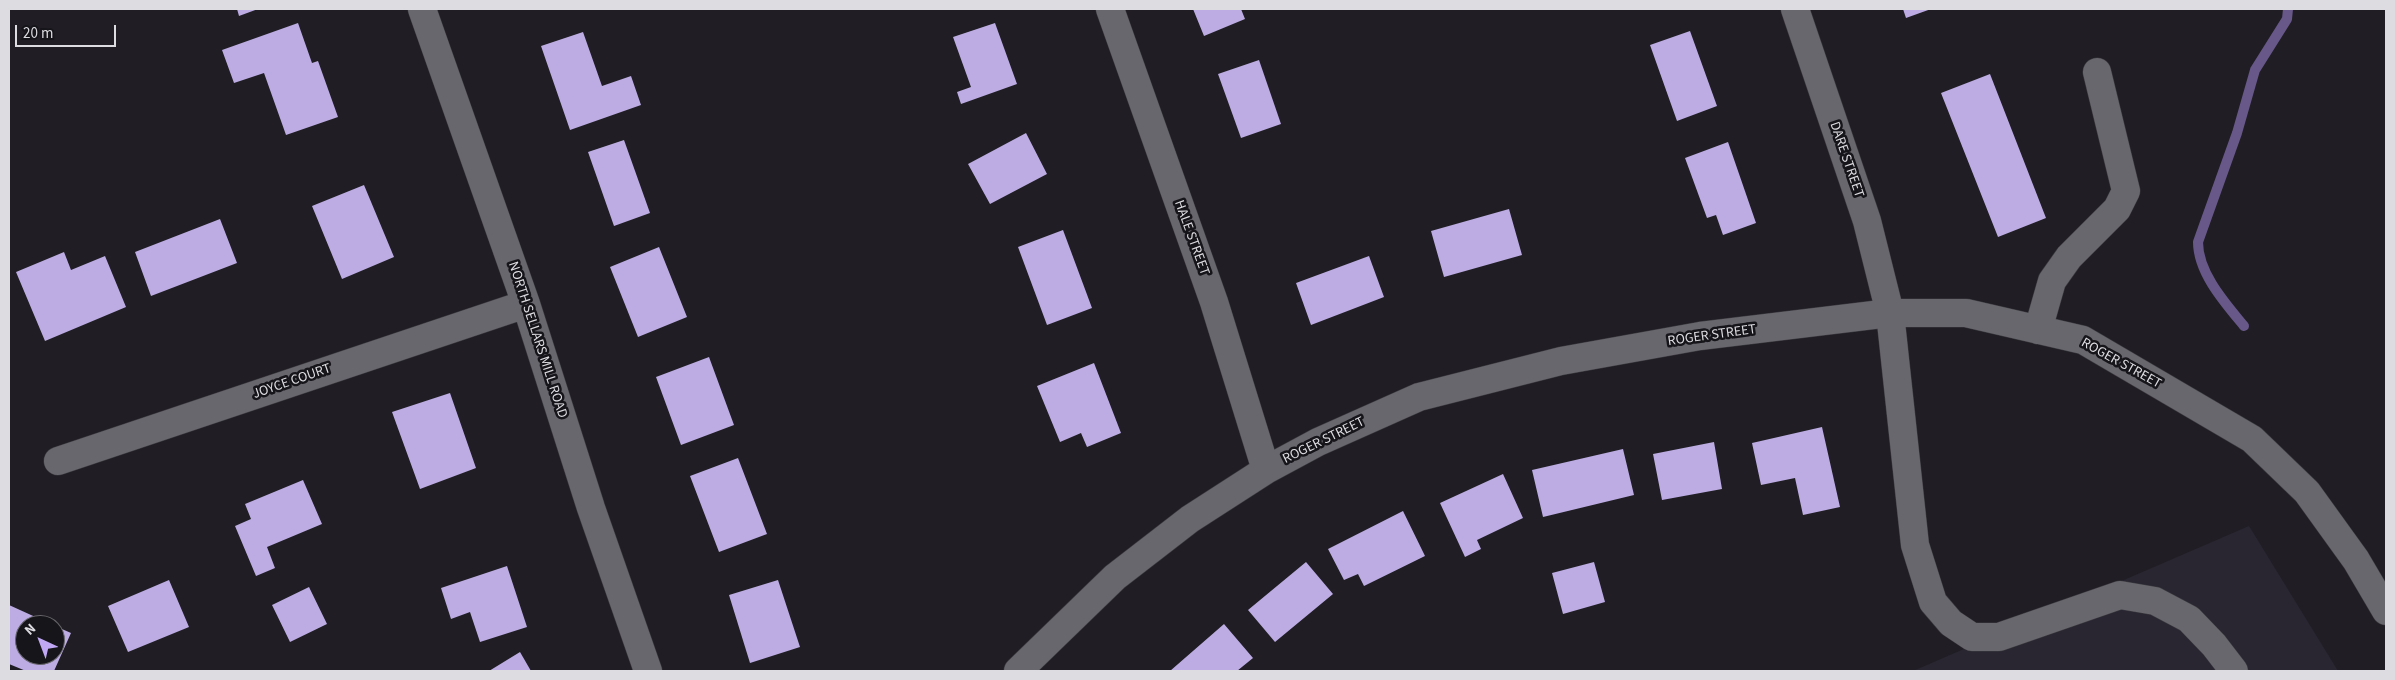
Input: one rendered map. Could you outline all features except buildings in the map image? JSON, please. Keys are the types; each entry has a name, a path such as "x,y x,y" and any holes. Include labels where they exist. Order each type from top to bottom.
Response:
{"street":[{"name":"NORTH SELLARS MILL ROAD","path":"422,9 526,304 592,508 648,671"},
{"name":"HALE STREET","path":"1110,9 1214,302 1266,470"},
{"name":"DARE STREET","path":"1795,9 1867,221 1890,314 1915,546 1933,602 1951,622 1972,637 1999,637 2120,595 2155,601 2188,619 2214,645 2234,671"},
{"path":"2038,330 2052,281 2069,257 2117,210 2126,191 2097,72"},
{"name":"JOYCE COURT","path":"58,461 526,304"},
{"name":"ROGER STREET","path":"1018,671 1115,577 1190,519 1266,470 1318,442 1419,396 1561,361 1700,336 1890,314 1966,313 2083,340 2252,439 2307,492 2356,560 2385,605"}],"shaded area":[{"path":"2249,526 2338,671 1913,671"}],"waterway":[{"path":"2244,326 2214,287 2199,254 2198,242 2237,133 2255,70 2287,19 2288,9"}]}
